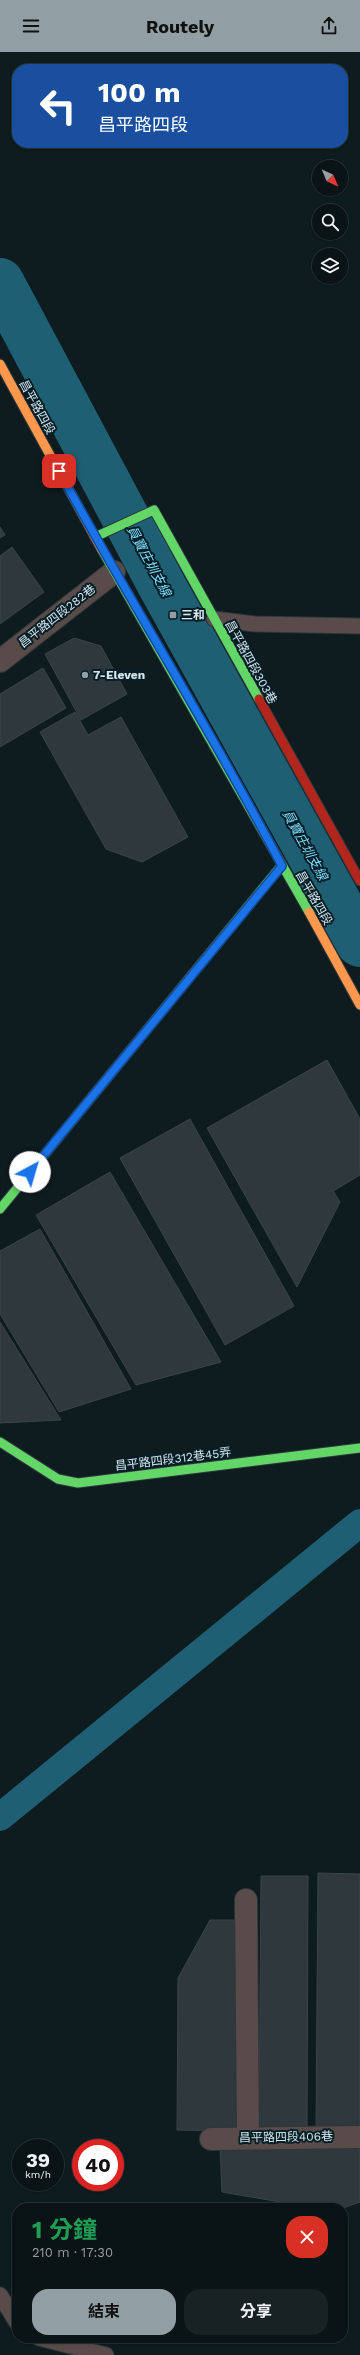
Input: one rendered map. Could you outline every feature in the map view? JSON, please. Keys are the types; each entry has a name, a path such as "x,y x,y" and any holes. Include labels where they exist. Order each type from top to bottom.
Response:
{"street":[{"name":"昌平路四段","path":"0,364 114,572 258,821 360,1005"},
{"name":"昌平路四段303巷","path":"95,537 154,510 360,881"},
{"name":"昌平路四段282巷","path":"0,661 114,572"},
{"path":"0,1209 282,866"},
{"name":"昌平路四段312巷45弄","path":"0,1442 58,1479 78,1483 360,1448"},
{"path":"246,1900 248,2137"},
{"name":"昌平路四段406巷","path":"211,2139 248,2137 360,2137"}],"lane":[{"path":"214,619 255,624 360,626"},
{"path":"0,2295 12,2315"},
{"path":"59,2343 106,2355"}],"building":[{"path":"0,527 5,535 0,538"},
{"path":"12,547 44,592 0,624 0,556"},
{"path":"74,638 101,646 127,694 81,720 45,654"},
{"path":"43,668 66,708 0,747 0,694"},
{"path":"75,712 88,735 121,717 188,837 142,862 106,849 40,732"},
{"path":"327,1060 360,1119 360,1175 333,1191 340,1202 297,1287 207,1128"},
{"path":"190,1119 294,1306 225,1345 120,1158"},
{"path":"110,1172 221,1362 136,1385 36,1215"},
{"path":"40,1229 131,1389 59,1412 0,1314 0,1251"},
{"path":"0,1322 61,1420 0,1423"},
{"path":"318,1873 360,1874 360,2128 316,2128"},
{"path":"261,1876 308,1876 307,2131 259,2130"},
{"path":"210,1920 244,1920 242,2131 177,2130 178,1978"},
{"path":"220,2144 360,2147 360,2202 348,2206 348,2203 286,2203 222,2192"}],"waterway":[{"name":"員寶庄圳支線","path":"0,282 162,586 360,943"},
{"path":"0,1817 360,1523"}],"traffic: fast":[{"path":"95,537 154,510 259,699"},
{"path":"102,550 309,912"},
{"path":"0,1209 281,866"},
{"path":"0,1442 58,1479 78,1483 360,1448"}],"traffic: slow":[{"path":"0,364 102,550"},
{"path":"309,912 360,1005"}],"traffic: jam":[{"path":"259,699 360,881"}],"place":[{"name":"三和","path":"173,615"},
{"name":"7-Eleven","path":"85,675"}],"route":[{"path":"30,1172 282,866 258,821 114,572 59,471"}]}
